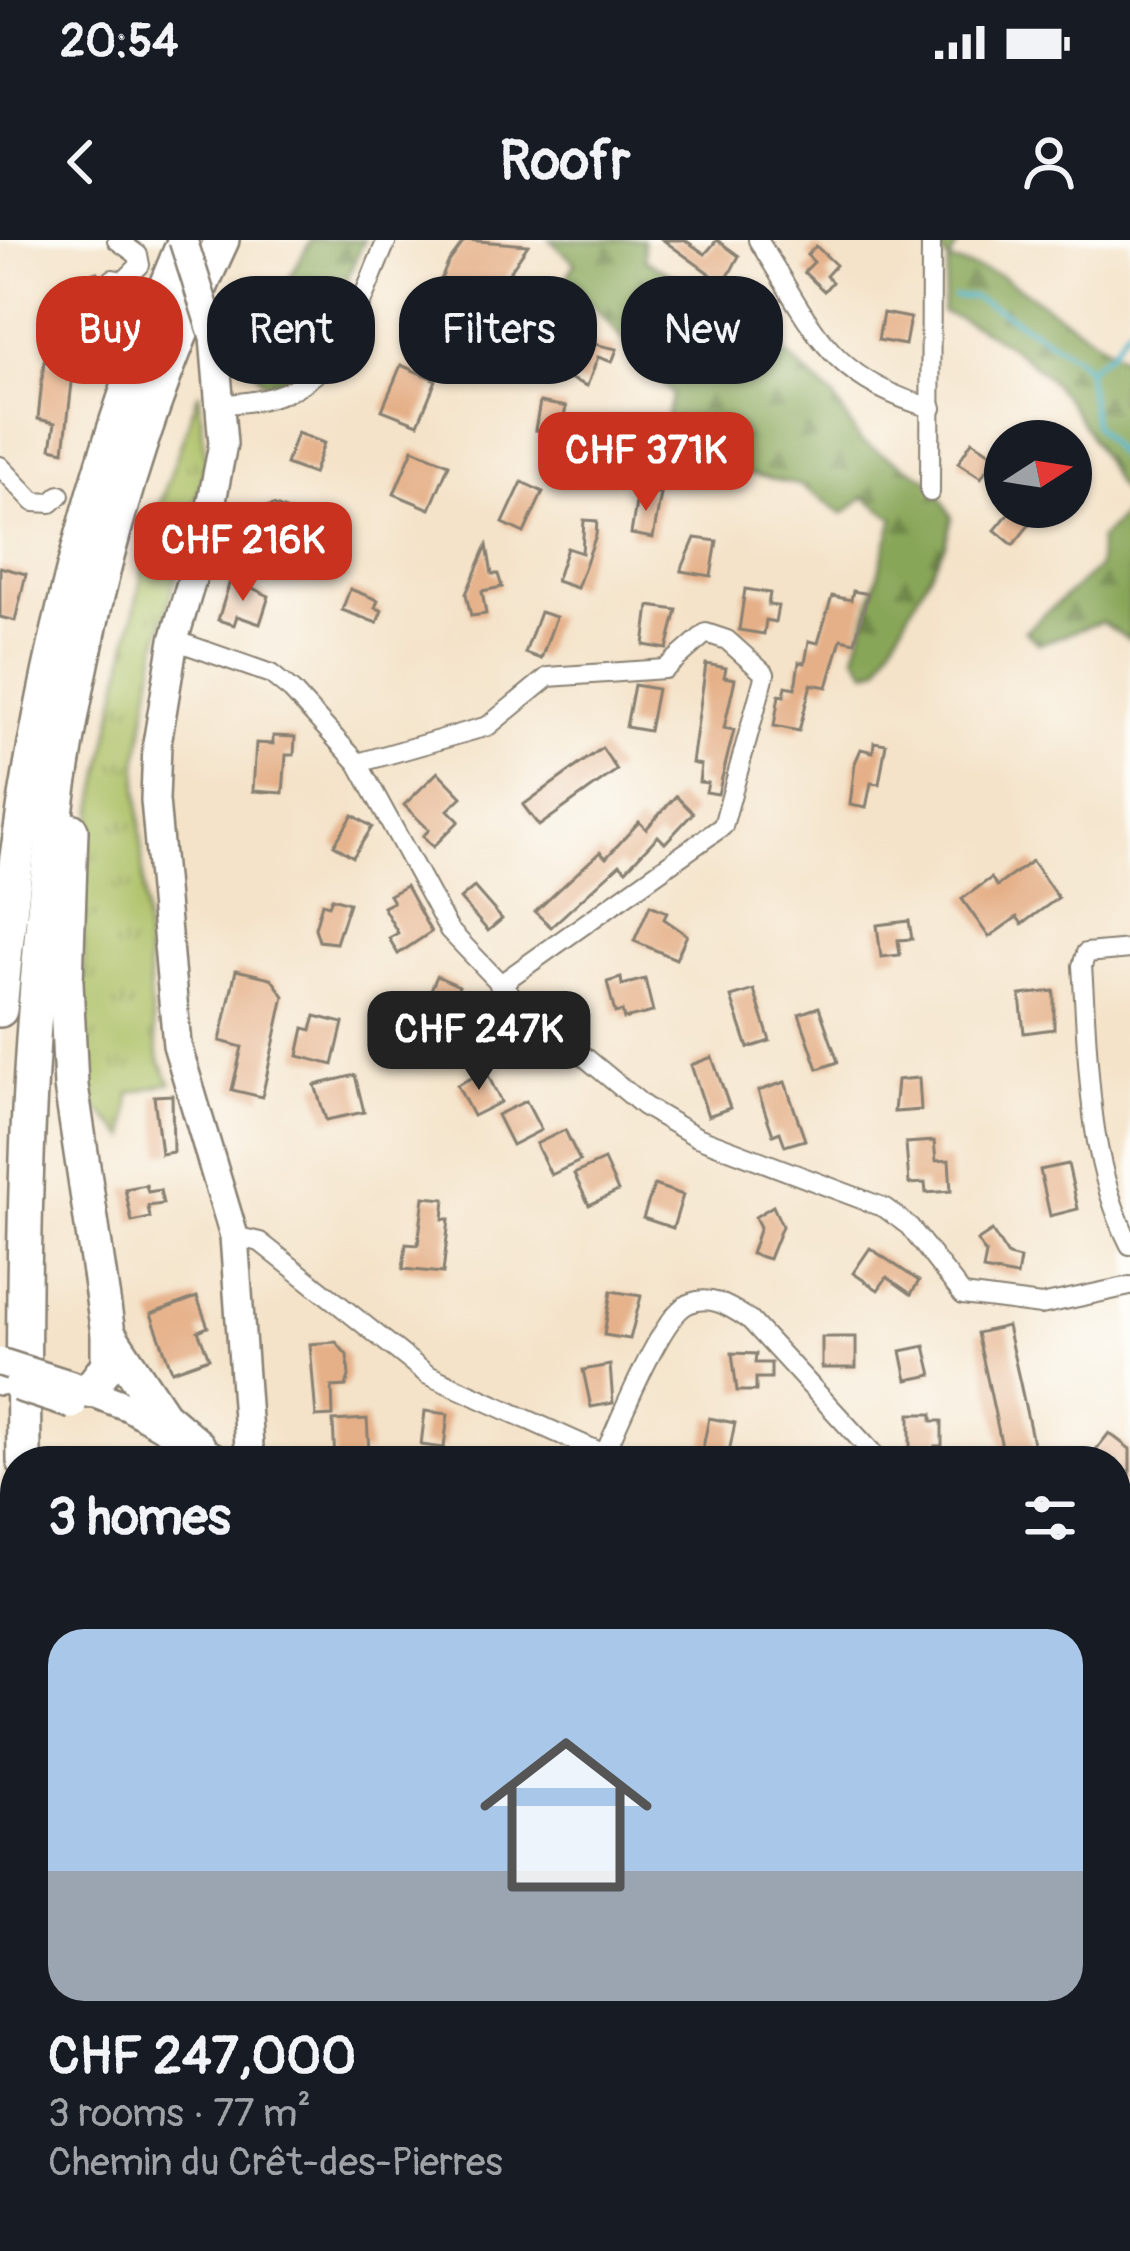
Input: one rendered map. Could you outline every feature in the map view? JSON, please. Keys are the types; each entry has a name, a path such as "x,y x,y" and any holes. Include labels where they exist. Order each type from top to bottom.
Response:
{"highway":[{"path":"0,866 106,457 184,240"},
{"path":"24,1446 22,1221 33,990 55,806 91,631 156,406 222,240"},
{"path":"76,1394 107,1365 108,1333 76,1133 66,982 71,824 91,631"},
{"path":"0,1010 15,863 54,651"},
{"path":"108,1333 163,1416 200,1446"}],"street":[{"path":"117,240 138,255 140,265 128,276"},
{"path":"184,240 214,337 224,404 218,477 174,640 157,744 155,800 173,1015 186,1086 234,1236 249,1446"},
{"path":"224,404 274,399 308,385 340,343 387,240"},
{"path":"758,240 844,368 874,389 932,408"},
{"path":"930,492 931,240"},
{"path":"0,466 34,502 52,503 60,495"},
{"path":"358,763 488,726 548,677 665,669 706,633 727,640 765,674 723,826 499,985"},
{"path":"174,640 271,674 358,763 449,930 499,985 644,1106 697,1137 885,1208 909,1226 962,1295 1041,1305 1130,1286"},
{"path":"1130,949 1096,948 1086,953 1082,966 1095,1147 1107,1195 1130,1245"},
{"path":"234,1236 260,1242 428,1375 585,1446"},
{"path":"617,1446 676,1312 704,1300 724,1304 750,1319 866,1446"},
{"path":"0,1362 192,1446"},
{"path":"1,1381 76,1394"}],"green space":[{"path":"311,240 364,240 348,276 291,276"},
{"path":"550,240 643,240 645,260 675,276 621,276 621,337 597,310 597,276 568,276 575,263"},
{"path":"928,240 960,240 949,261"},
{"path":"949,261 1000,275 1126,360 1120,399 1130,413 1130,504 1092,441 1092,420 1080,420 1053,384 1009,346 942,312"},
{"path":"783,351 835,399 860,441 933,482 952,518 945,545 879,667 868,672 855,655 894,518 864,497 843,514 802,486 655,452 673,395 663,384 783,384"},
{"path":"199,392 206,464 158,642 137,765 150,1002 159,1060 171,1083 130,1093 127,1138 84,1095 83,862 151,530"},
{"path":"1130,508 1130,640 1101,622 1039,644 1025,631 1098,568 1099,540"}],"building":[{"path":"465,240 528,245 507,276 443,276"},
{"path":"663,240 685,240 705,254 717,240 739,256 728,276 713,276"},
{"path":"816,246 836,265 826,276 832,282 824,291 804,272 814,262 807,255"},
{"path":"883,313 910,318 905,345 878,340"},
{"path":"597,345 617,349 612,362 598,357"},
{"path":"399,370 399,384 434,384 418,424 382,410"},
{"path":"42,384 72,384 64,451 51,448 55,423 38,419"},
{"path":"540,402 566,407 555,463 543,461 547,432 535,430"},
{"path":"297,433 324,443 313,474 286,464"},
{"path":"972,441 984,449 981,478 958,463"},
{"path":"413,449 449,464 430,509 394,494"},
{"path":"522,482 543,492 524,533 503,523"},
{"path":"638,490 661,494 653,538 631,534"},
{"path":"273,505 298,515 288,542 269,535 261,556 243,549 258,509"},
{"path":"584,520 597,521 596,535 577,588 556,581 567,548 582,553"},
{"path":"997,528 1027,528 1013,545"},
{"path":"695,538 717,541 711,576 681,571"},
{"path":"487,545 492,574 498,574 502,587 482,591 486,614 471,616 466,594"},
{"path":"0,567 26,574 15,621 0,617"},
{"path":"231,578 269,596 260,624 237,616 234,625 218,620"},
{"path":"350,589 378,600 375,608 382,610 377,623 342,610"},
{"path":"745,589 770,593 768,605 778,606 775,622 766,620 764,634 739,630"},
{"path":"853,591 868,594 855,642 841,639 827,687 811,684 799,731 774,726 779,695 784,696 786,686 795,688 799,662 805,663 809,641 818,643 832,596 851,600"},
{"path":"649,606 677,610 667,649 644,645"},
{"path":"540,612 556,617 541,659 525,653"},
{"path":"706,664 726,668 724,677 735,679 724,728 734,730 718,794 706,792 708,783 699,782 701,765 692,763"},
{"path":"634,685 657,689 649,731 626,727"},
{"path":"273,736 295,737 294,755 286,755 283,793 253,791 256,743 273,744"},
{"path":"874,742 886,744 879,784 871,783 866,808 850,805 855,763 861,749 873,752"},
{"path":"602,748 617,770 539,826 523,805"},
{"path":"438,772 462,797 448,810 459,821 433,847 423,836 429,830 404,805"},
{"path":"676,796 693,813 665,843 658,836 626,870 620,864 551,927 535,912 600,852 606,858 639,822 646,829"},
{"path":"353,815 372,827 353,857 334,845"},
{"path":"1032,861 1058,898 1022,924 1017,917 989,937 962,899 991,878 997,886"},
{"path":"406,886 431,932 398,954 389,938 398,933 383,907 393,902 389,895"},
{"path":"474,887 502,919 488,931 460,899"},
{"path":"332,898 349,903 336,943 319,941 315,928 322,903 329,905"},
{"path":"650,905 667,912 664,919 687,935 676,959 634,941"},
{"path":"909,921 912,939 898,940 900,955 881,957 877,925"},
{"path":"236,970 271,978 284,996 262,1097 232,1090 242,1047 220,1041"},
{"path":"437,976 459,986 456,993 468,998 455,1035 421,1012"},
{"path":"621,978 622,985 645,979 653,1012 624,1019 622,1011 615,1013 607,982"},
{"path":"754,990 770,1041 748,1048 731,997"},
{"path":"1054,991 1054,1029 1024,1033 1020,995"},
{"path":"819,1007 838,1062 818,1069 799,1014"},
{"path":"315,1016 343,1023 333,1065 298,1056 304,1028 311,1030"},
{"path":"712,1057 730,1108 708,1116 691,1065"},
{"path":"486,1071 501,1102 473,1116 457,1085"},
{"path":"355,1075 364,1112 326,1120 315,1085"},
{"path":"919,1078 921,1110 894,1112 897,1080"},
{"path":"785,1082 805,1140 785,1146 780,1132 773,1135 758,1091"},
{"path":"172,1095 173,1152 161,1154 154,1096"},
{"path":"526,1101 541,1130 512,1145 497,1115"},
{"path":"565,1130 580,1161 551,1175 536,1144"},
{"path":"934,1141 936,1161 949,1160 951,1191 926,1193 925,1183 909,1184 906,1143"},
{"path":"604,1160 618,1191 589,1205 574,1174"},
{"path":"1068,1164 1078,1209 1050,1216 1040,1170"},
{"path":"146,1185 148,1192 160,1190 163,1204 148,1206 150,1218 132,1222 125,1189"},
{"path":"654,1185 683,1195 673,1228 643,1218"},
{"path":"424,1197 445,1199 443,1219 449,1219 443,1273 403,1269 406,1244 418,1245"},
{"path":"773,1206 782,1226 769,1259 751,1254 760,1227 755,1217"},
{"path":"992,1231 1008,1256 1020,1259 1017,1276 983,1270 986,1254 977,1241"},
{"path":"870,1248 919,1281 911,1294 887,1277 878,1290 853,1273"},
{"path":"611,1291 641,1296 630,1339 604,1335"},
{"path":"197,1297 208,1327 198,1331 209,1358 172,1371 151,1314"},
{"path":"1007,1326 1034,1446 1002,1446 977,1333"},
{"path":"822,1337 856,1337 856,1368 822,1368"},
{"path":"336,1342 347,1355 349,1376 346,1386 332,1387 333,1416 316,1417 310,1344"},
{"path":"925,1346 932,1375 907,1380 901,1351"},
{"path":"732,1353 756,1354 755,1363 771,1363 771,1378 756,1378 756,1391 737,1391"},
{"path":"610,1365 613,1403 591,1407 583,1370"},
{"path":"425,1411 448,1414 444,1446 421,1445"},
{"path":"910,1414 932,1414 932,1421 942,1421 942,1446 910,1446"},
{"path":"709,1418 735,1423 730,1446 703,1446"},
{"path":"367,1419 369,1446 334,1446 333,1421"},
{"path":"1109,1433 1126,1446 1099,1446"}],"waterway":[{"path":"954,297 973,297 1077,358 1087,369 1094,425 1130,469"},
{"path":"1087,369 1109,353 1130,324"}]}
